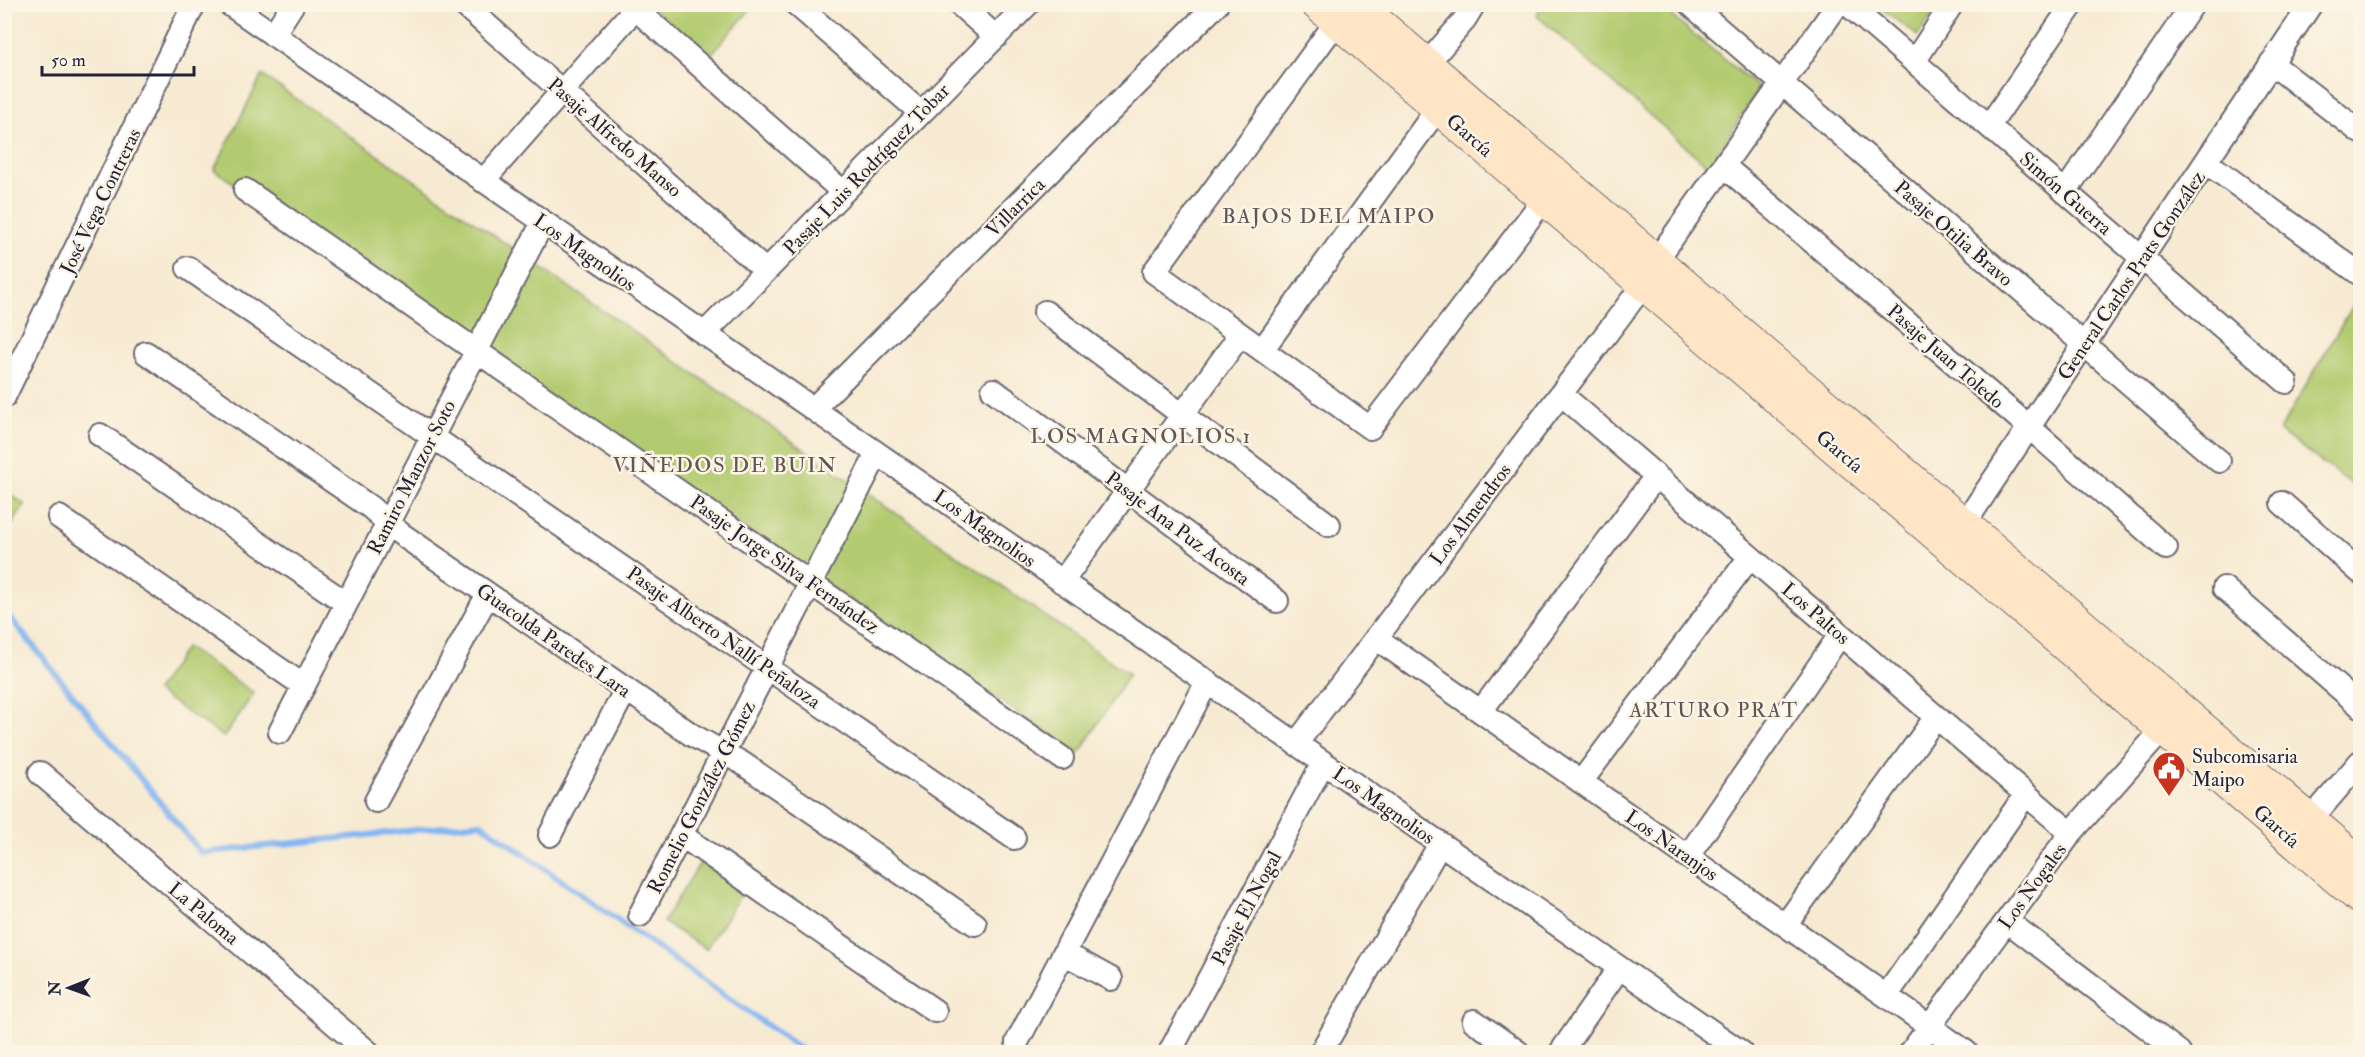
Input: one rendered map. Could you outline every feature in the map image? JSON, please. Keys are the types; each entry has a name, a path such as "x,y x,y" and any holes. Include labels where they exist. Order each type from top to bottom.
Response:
{"street":[{"name":"José Vega Contreras","path":"4,397 194,4"},
{"name":"Los Magnolios","path":"229,4 1741,1053"},
{"path":"273,35 293,4"},
{"name":"Pasaje Alfredo Manso","path":"463,4 766,271"},
{"path":"796,4 921,113"},
{"path":"959,4 996,37"},
{"name":"Pasaje Luis Rodríguez Tobar","path":"704,334 1028,4"},
{"name":"Villarrica","path":"813,410 1217,4"},
{"path":"1425,66 1463,22 1474,4"},
{"name":"Pasaje Otilia Bravo","path":"1690,4 2219,461"},
{"name":"Los Almendros","path":"1296,744 1650,273 1838,4"},
{"name":"Simón Guerra","path":"1847,4 2286,382"},
{"path":"1914,62 1952,4"},
{"path":"1989,126 2073,4"},
{"path":"2065,192 2193,4"},
{"name":"General Carlos Prats González","path":"1958,535 2311,4"},
{"path":"483,181 635,6 843,192"},
{"path":"1337,10 1154,272 1370,428 1544,199"},
{"name":"García","path":"1337,10 1425,66 1650,273 2302,830 2361,898"},
{"name":"García","path":"1337,10 1438,108 1544,199 1650,273"},
{"path":"2271,63 2361,132"},
{"path":"1262,350 1438,108"},
{"path":"2206,162 2361,274"},
{"name":"Pasaje Juan Toledo","path":"1724,166 2029,427 2166,548"},
{"name":"Pasaje Jorge Silva Fernández","path":"245,190 1062,758"},
{"name":"Ramiro Manzor Soto","path":"280,732 543,222"},
{"name":"Pasaje Alberto Nallí Peñaloza","path":"188,268 1014,838"},
{"path":"1045,312 1329,525"},
{"path":"1062,582 1240,334"},
{"name":"Guacolda Paredes Lara","path":"146,353 370,507 388,523 626,690 723,754 742,763 975,924"},
{"name":"Pasaje Ana Puz Acosta","path":"993,390 1277,601"},
{"name":"Los Paltos","path":"1561,394 2071,833"},
{"path":"100,435 346,603"},
{"name":"Romelio González Gómez","path":"640,915 877,454"},
{"path":"1480,711 1656,476"},
{"path":"2282,503 2361,572"},
{"path":"59,517 304,686"},
{"name":"García","path":"1958,535 2164,728 2302,830 2361,863"},
{"path":"1581,782 1750,557"},
{"path":"2224,588 2361,706"},
{"path":"376,801 488,594"},
{"path":"1688,856 1840,634"},
{"name":"Los Naranjos","path":"1376,638 1931,1025 1966,1053"},
{"path":"1017,1041 1207,682"},
{"path":"550,835 626,690"},
{"path":"1786,924 1936,717"},
{"name":"Los Nogales","path":"1911,1053 2071,833 2164,728"},
{"path":"2302,830 2361,762"},
{"name":"Pasaje El Nogal","path":"1170,1053 1323,763"},
{"name":"La Paloma","path":"40,773 368,1053"},
{"path":"1887,995 2026,794"},
{"path":"681,835 935,1011"},
{"path":"1321,1053 1440,844"},
{"path":"2007,921 2179,1053"},
{"path":"1064,953 1111,979"},
{"path":"1561,1053 1619,968"},
{"path":"1474,1022 1518,1053"}],"green space":[{"path":"657,4 754,5 709,57 653,8"},
{"path":"1541,4 1658,5 1759,88 1709,167 1537,16"},
{"path":"1876,5 1938,5 1918,36"},
{"path":"262,75 1129,674 1079,754 214,170"},
{"path":"2360,294 2360,490 2279,431"},
{"path":"5,490 25,505 5,535"},
{"path":"186,647 254,693 224,737 156,691"},
{"path":"700,863 744,890 706,949 663,922"}],"waterway":[{"path":"4,610 201,853 480,823 805,1052"}],"place":[{"name":"Subcomisaria Maipo","path":"2169,797"}],"district":[{"name":"BAJOS DEL MAIPO","path":"1329,216"},
{"name":"LOS MAGNOLIOS 1","path":"1141,436"},
{"name":"VIÑEDOS DE BUIN","path":"725,465"},
{"name":"ARTURO PRAT","path":"1714,710"}]}
